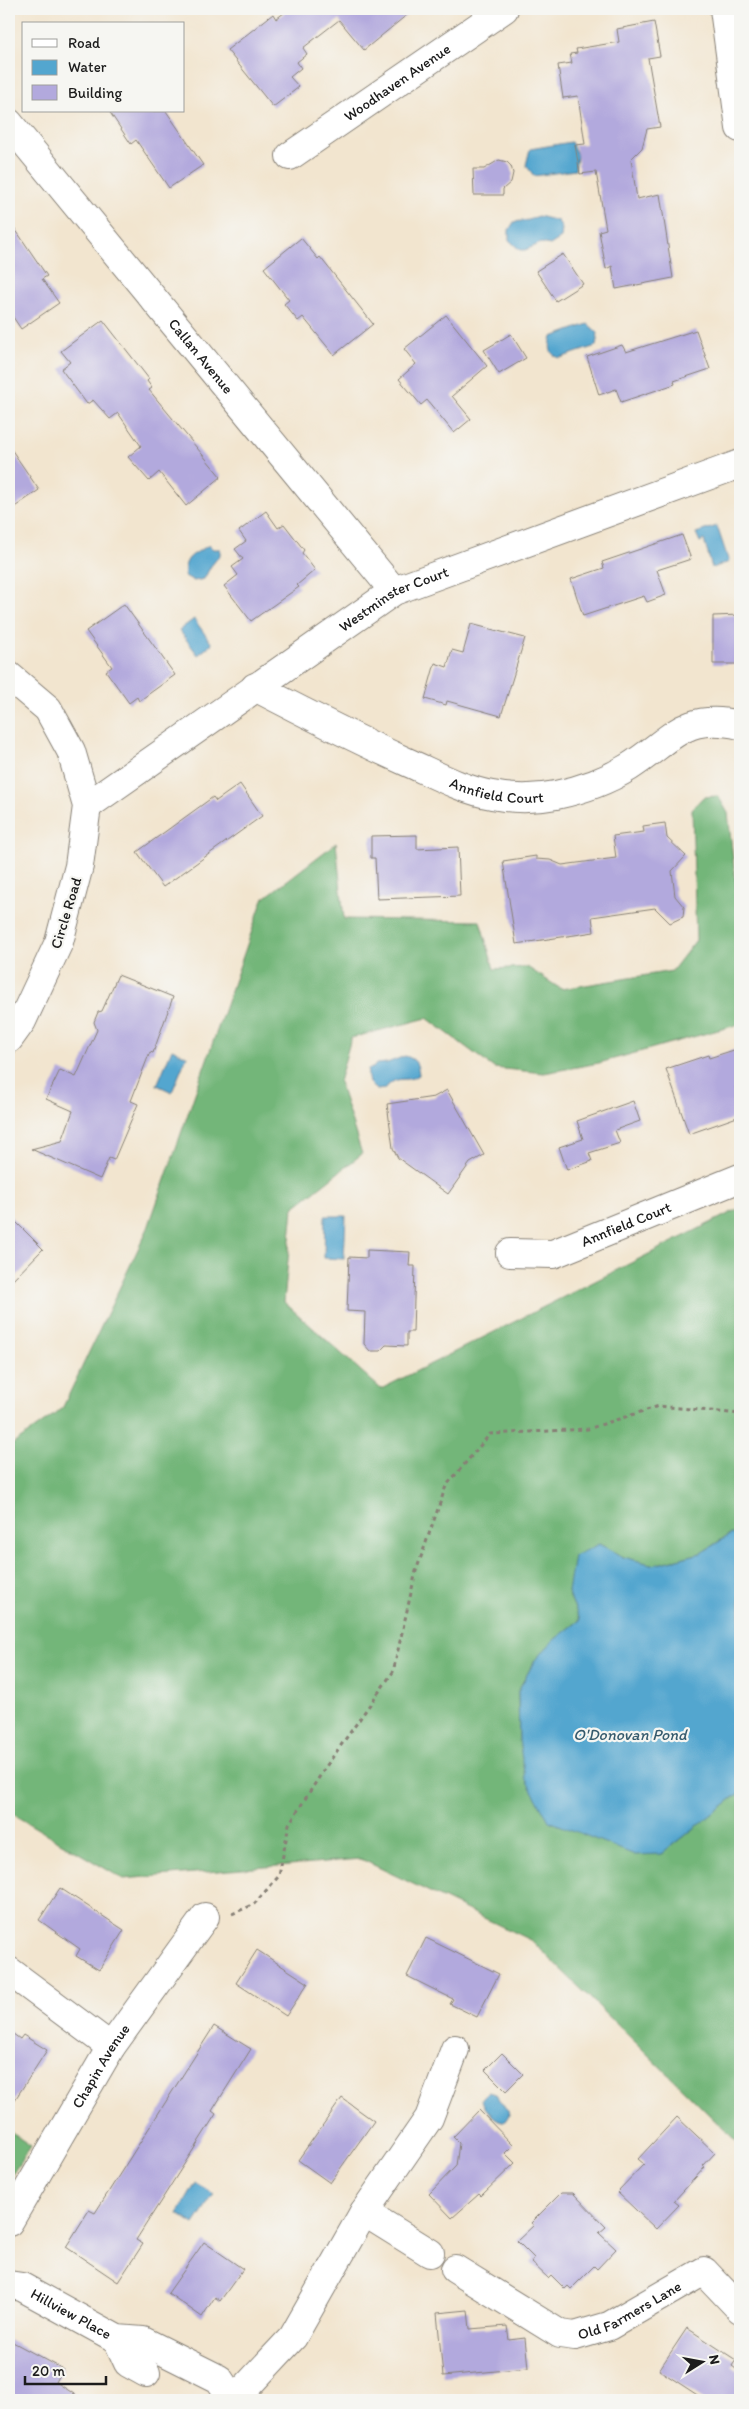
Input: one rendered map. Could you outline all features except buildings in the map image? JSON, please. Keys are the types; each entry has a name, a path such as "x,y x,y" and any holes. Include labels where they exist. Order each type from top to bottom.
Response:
{"street":[{"name":"Woodhaven Avenue","path":"290,156 468,19 504,9"},
{"path":"724,9 740,128"},
{"name":"Callan Avenue","path":"9,123 394,591"},
{"name":"Westminster Court","path":"87,806 394,591 740,464"},
{"path":"9,676 48,709 71,751 87,806"},
{"name":"Annfield Court","path":"255,687 347,735 438,776 491,795 525,798 554,795 586,786 629,767 683,728 702,722 725,722 740,725"},
{"name":"Circle Road","path":"9,1040 22,1021 59,942 80,866 87,806"},
{"name":"Annfield Court","path":"510,1253 553,1254 740,1178"},
{"name":"Chapin Avenue","path":"9,2222 111,2047 202,1921"},
{"path":"9,1971 111,2047"},
{"path":"234,2400 293,2337 364,2212 429,2118 455,2049"},
{"path":"364,2212 430,2253"},
{"name":"Old Farmers Lane","path":"455,2269 560,2334 575,2336 609,2326 704,2271 740,2309"},
{"name":"Hillview Place","path":"9,2285 22,2287 117,2339 143,2341 219,2379 234,2400"},
{"path":"117,2339 128,2363 146,2373"}],"path":[{"path":"202,1921 228,1916 254,1904 279,1876 289,1824 327,1765 393,1672 416,1571 446,1486 490,1434 588,1429 659,1406 740,1414"}],"green space":[{"path":"718,796 728,813 740,924 740,1024 599,1063 544,1073 494,1068 427,1018 351,1038 339,1082 362,1154 293,1208 284,1302 381,1389 740,1208 740,1537 730,1534 701,1553 654,1565 623,1557 599,1544 568,1592 580,1620 554,1640 535,1660 518,1691 519,1740 662,1854 740,1792 740,2145 532,1941 361,1859 123,1879 9,1812 9,1447 62,1409 148,1228 263,899 336,843 344,919 480,921 494,969 527,967 561,989 672,971 696,940 692,809 703,797"},
{"path":"9,2131 31,2146 9,2179"}],"water":[{"path":"571,142 577,155 575,170 534,176 526,165 530,149"},
{"path":"538,216 558,221 562,229 561,238 550,245 541,243 525,250 520,250 509,240 509,230 514,222 529,220"},
{"path":"588,324 598,333 596,346 560,358 552,353 550,344 552,337"},
{"path":"717,526 729,562 712,568 704,540 700,542 696,533"},
{"path":"209,545 213,549 220,549 220,555 204,579 194,581 185,576 188,560"},
{"path":"194,619 212,644 198,655 179,630"},
{"path":"172,1049 187,1056 172,1092 157,1085"},
{"path":"405,1056 416,1063 419,1075 414,1078 393,1081 385,1089 377,1090 370,1084 368,1069 373,1068 376,1064 387,1063"},
{"path":"325,1216 346,1216 344,1259 324,1258"},
{"name":"O'Donovan Pond","path":"731,1534 740,1537 740,1792 662,1854 635,1855 549,1821 525,1778 519,1740 518,1691 535,1660 554,1640 580,1620 568,1592 574,1556 599,1544 623,1557 654,1565 701,1553"},
{"path":"488,2092 496,2094 499,2101 509,2110 510,2115 506,2121 498,2120 484,2106 482,2098"},
{"path":"196,2183 214,2194 194,2224 178,2214"}]}
